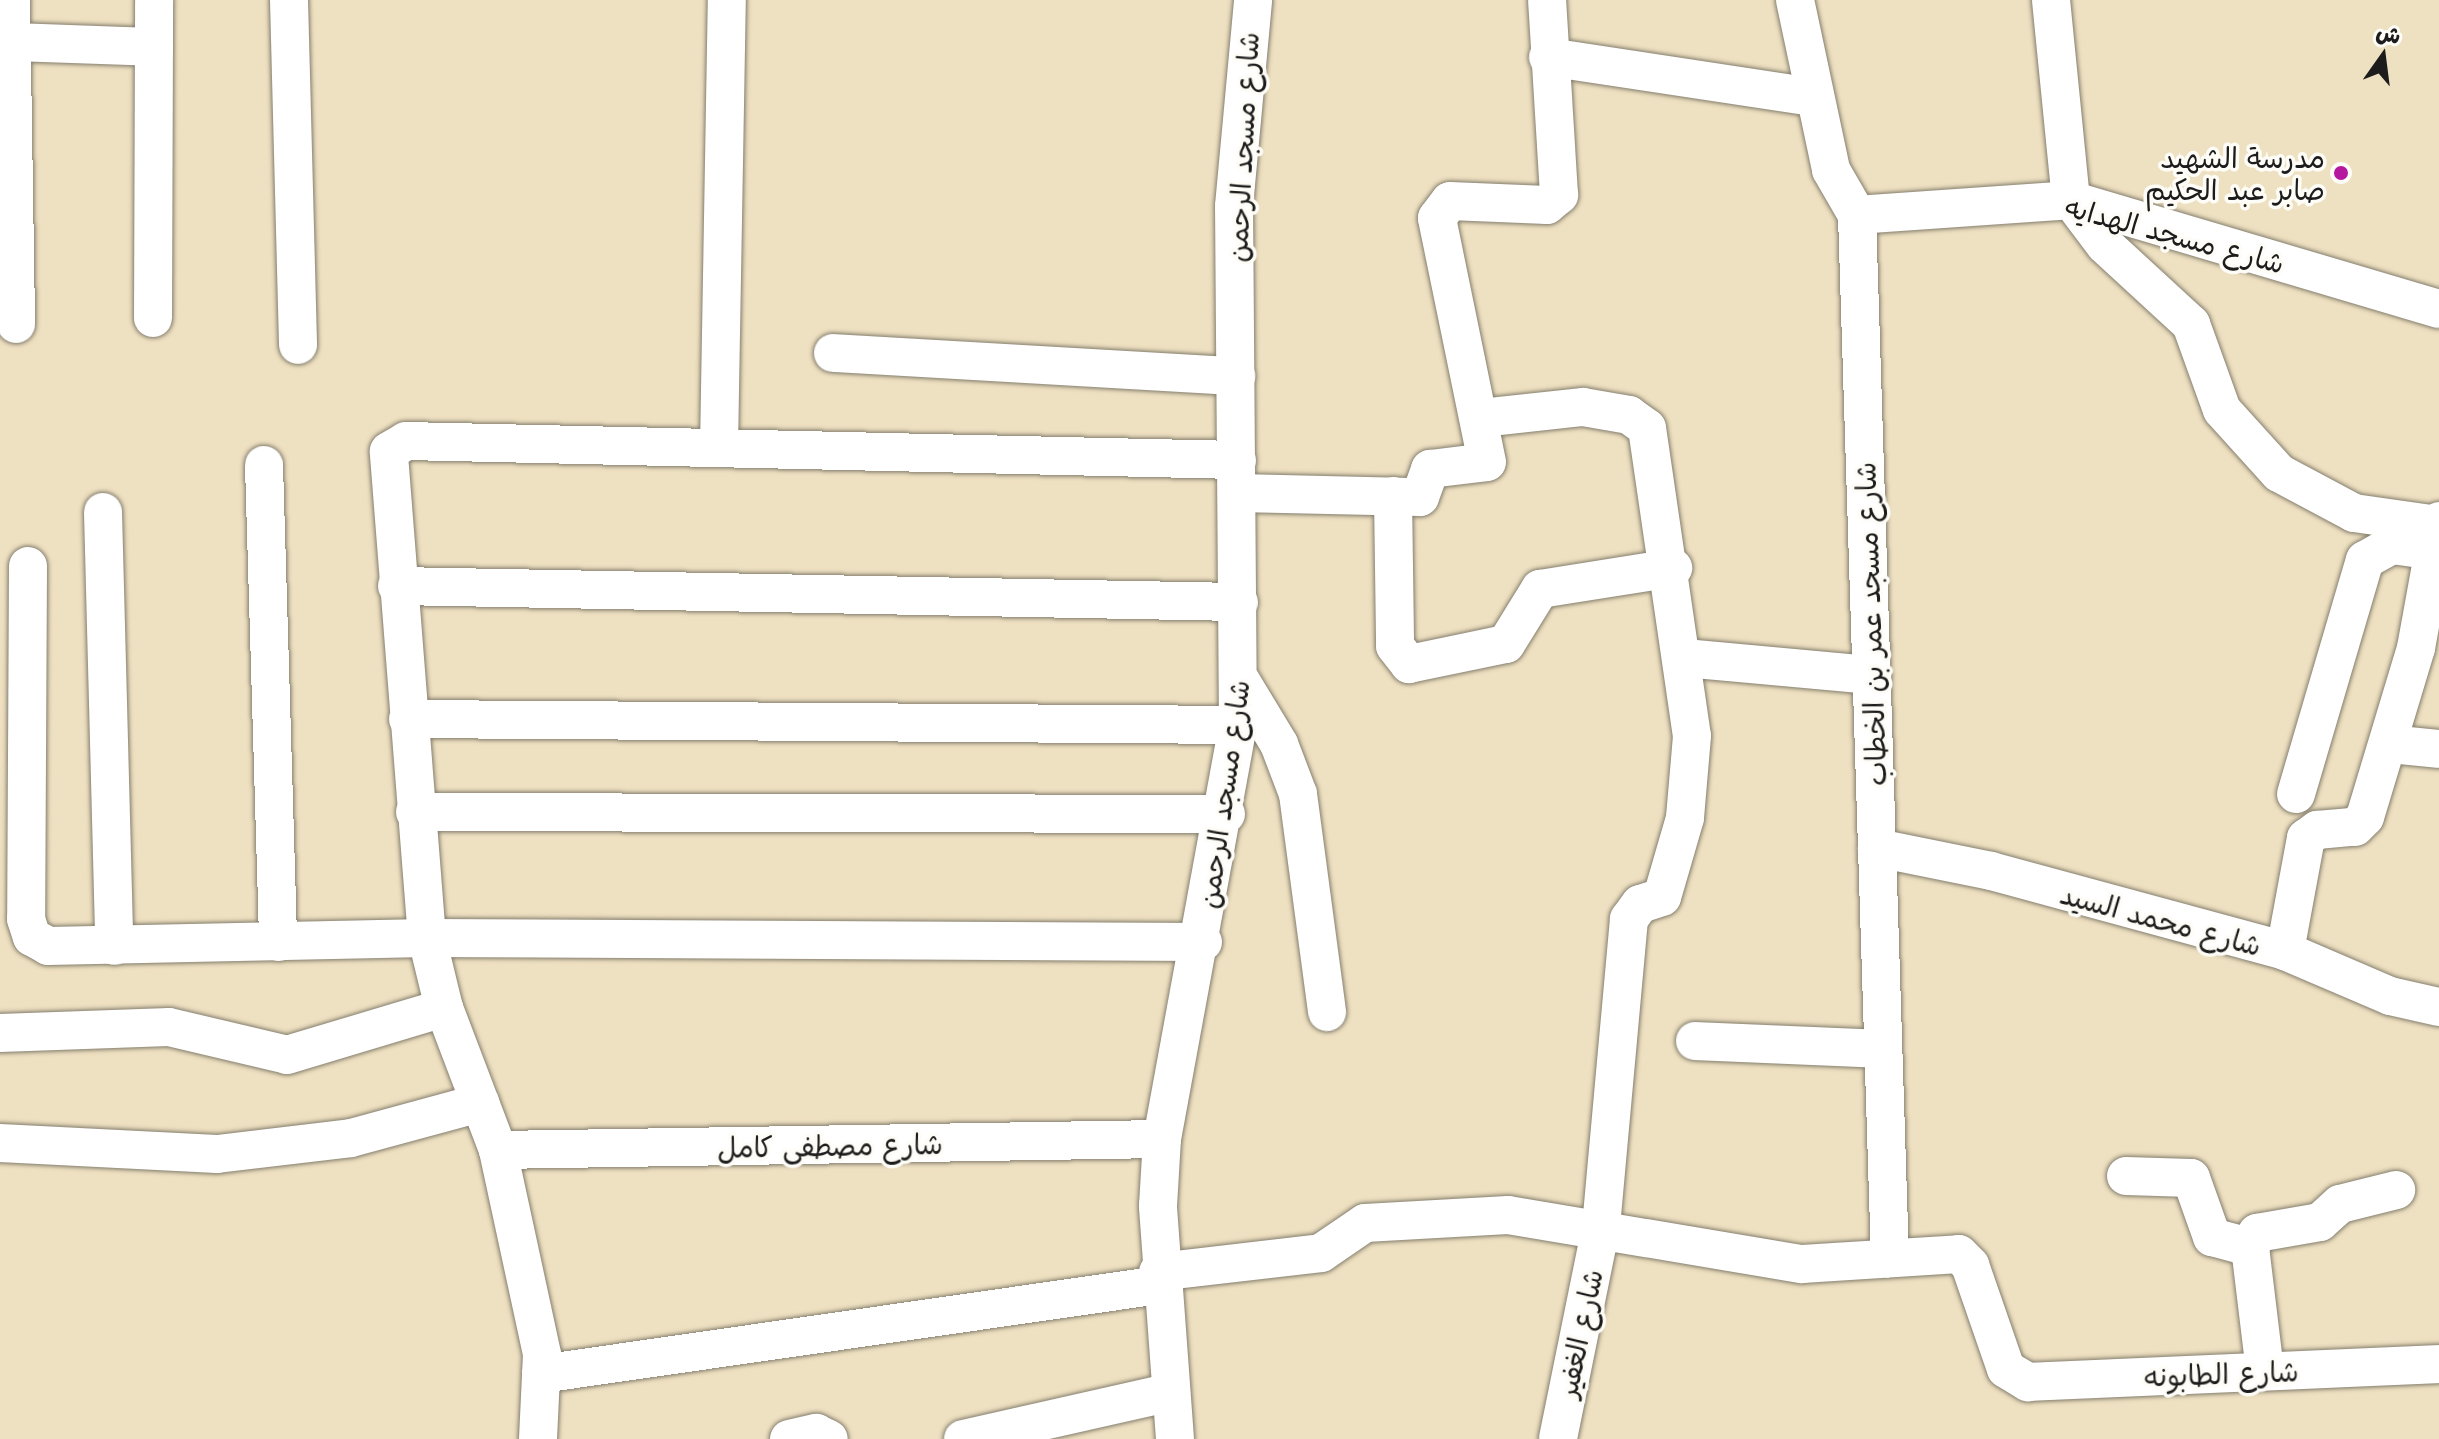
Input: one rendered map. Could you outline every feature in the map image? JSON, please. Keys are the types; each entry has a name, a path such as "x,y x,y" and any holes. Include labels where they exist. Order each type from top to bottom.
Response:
{"street":[{"path":"11,0 7,182 16,324"},
{"path":"153,318 154,0"},
{"path":"289,0 298,345"},
{"path":"719,448 727,0"},
{"name":"شارع مسجد الرحمن","path":"1175,1439 1159,1278 1162,1139 1203,942 1238,725 1241,681 1234,206 1253,0"},
{"path":"538,1439 541,1374 498,1150 444,1008 427,938 387,464 399,442 719,448 1238,477 1420,497 1430,469 1484,464 1489,450 1438,213 1450,201 1556,199 1547,0"},
{"name":"شارع مسجد عمر بن الخطاب","path":"1795,0 1812,97 1831,170 1857,215 1890,1258"},
{"path":"2051,0 2071,200 2105,245 2191,324 2222,410 2279,473 2354,513 2437,532"},
{"path":"8,60 154,47"},
{"path":"1548,57 1812,97"},
{"name":"شارع مسجد الهدايه","path":"1857,215 2071,200 2439,309"},
{"path":"833,353 1236,376"},
{"path":"1481,418 1583,407 1639,420 1651,439 1673,568 1684,658 1872,675"},
{"path":"264,465 278,942"},
{"path":"1393,496 1395,646 1416,665 1506,644 1540,589 1673,568"},
{"path":"103,512 114,946"},
{"path":"2285,951 2306,838 2361,824 2390,744 2437,532"},
{"path":"2296,794 2365,560 2392,545 2437,532"},
{"path":"28,566 27,929 48,946 427,938 1203,942"},
{"path":"397,586 1239,602"},
{"name":"شارع الغفير","path":"1558,1439 1601,1227 1629,919 1640,904 1662,897 1685,818 1692,736 1684,658"},
{"path":"1241,681 1279,744 1298,794 1327,1012"},
{"path":"408,719 1238,725"},
{"path":"2390,744 2439,749"},
{"path":"415,812 1226,814"},
{"name":"شارع محمد السيد","path":"1877,848 1977,867 2285,951 2390,996 2439,1007"},
{"path":"0,1033 169,1027 287,1055 444,1008"},
{"path":"1695,1041 1883,1049"},
{"path":"0,1143 217,1154 351,1138 480,1103"},
{"name":"شارع مصطفى كامل","path":"498,1150 1162,1139"},
{"path":"2126,1176 2191,1178 2201,1187 2212,1237 2250,1247"},
{"path":"2265,1371 2250,1247 2257,1233 2320,1222 2340,1204 2396,1190"},
{"path":"541,1374 1321,1253 1365,1223 1508,1215 1601,1227 1802,1264 1890,1258"},
{"name":"شارع الطابونه","path":"1890,1258 1954,1253 1968,1261 2006,1369 2028,1382 2439,1364"},
{"path":"963,1439 1171,1392"},
{"path":"789,1439 816,1433 829,1439"}],"place":[{"name":"مدرسة الشهيد صابر عبد الحكيم","path":"2341,173"}]}
